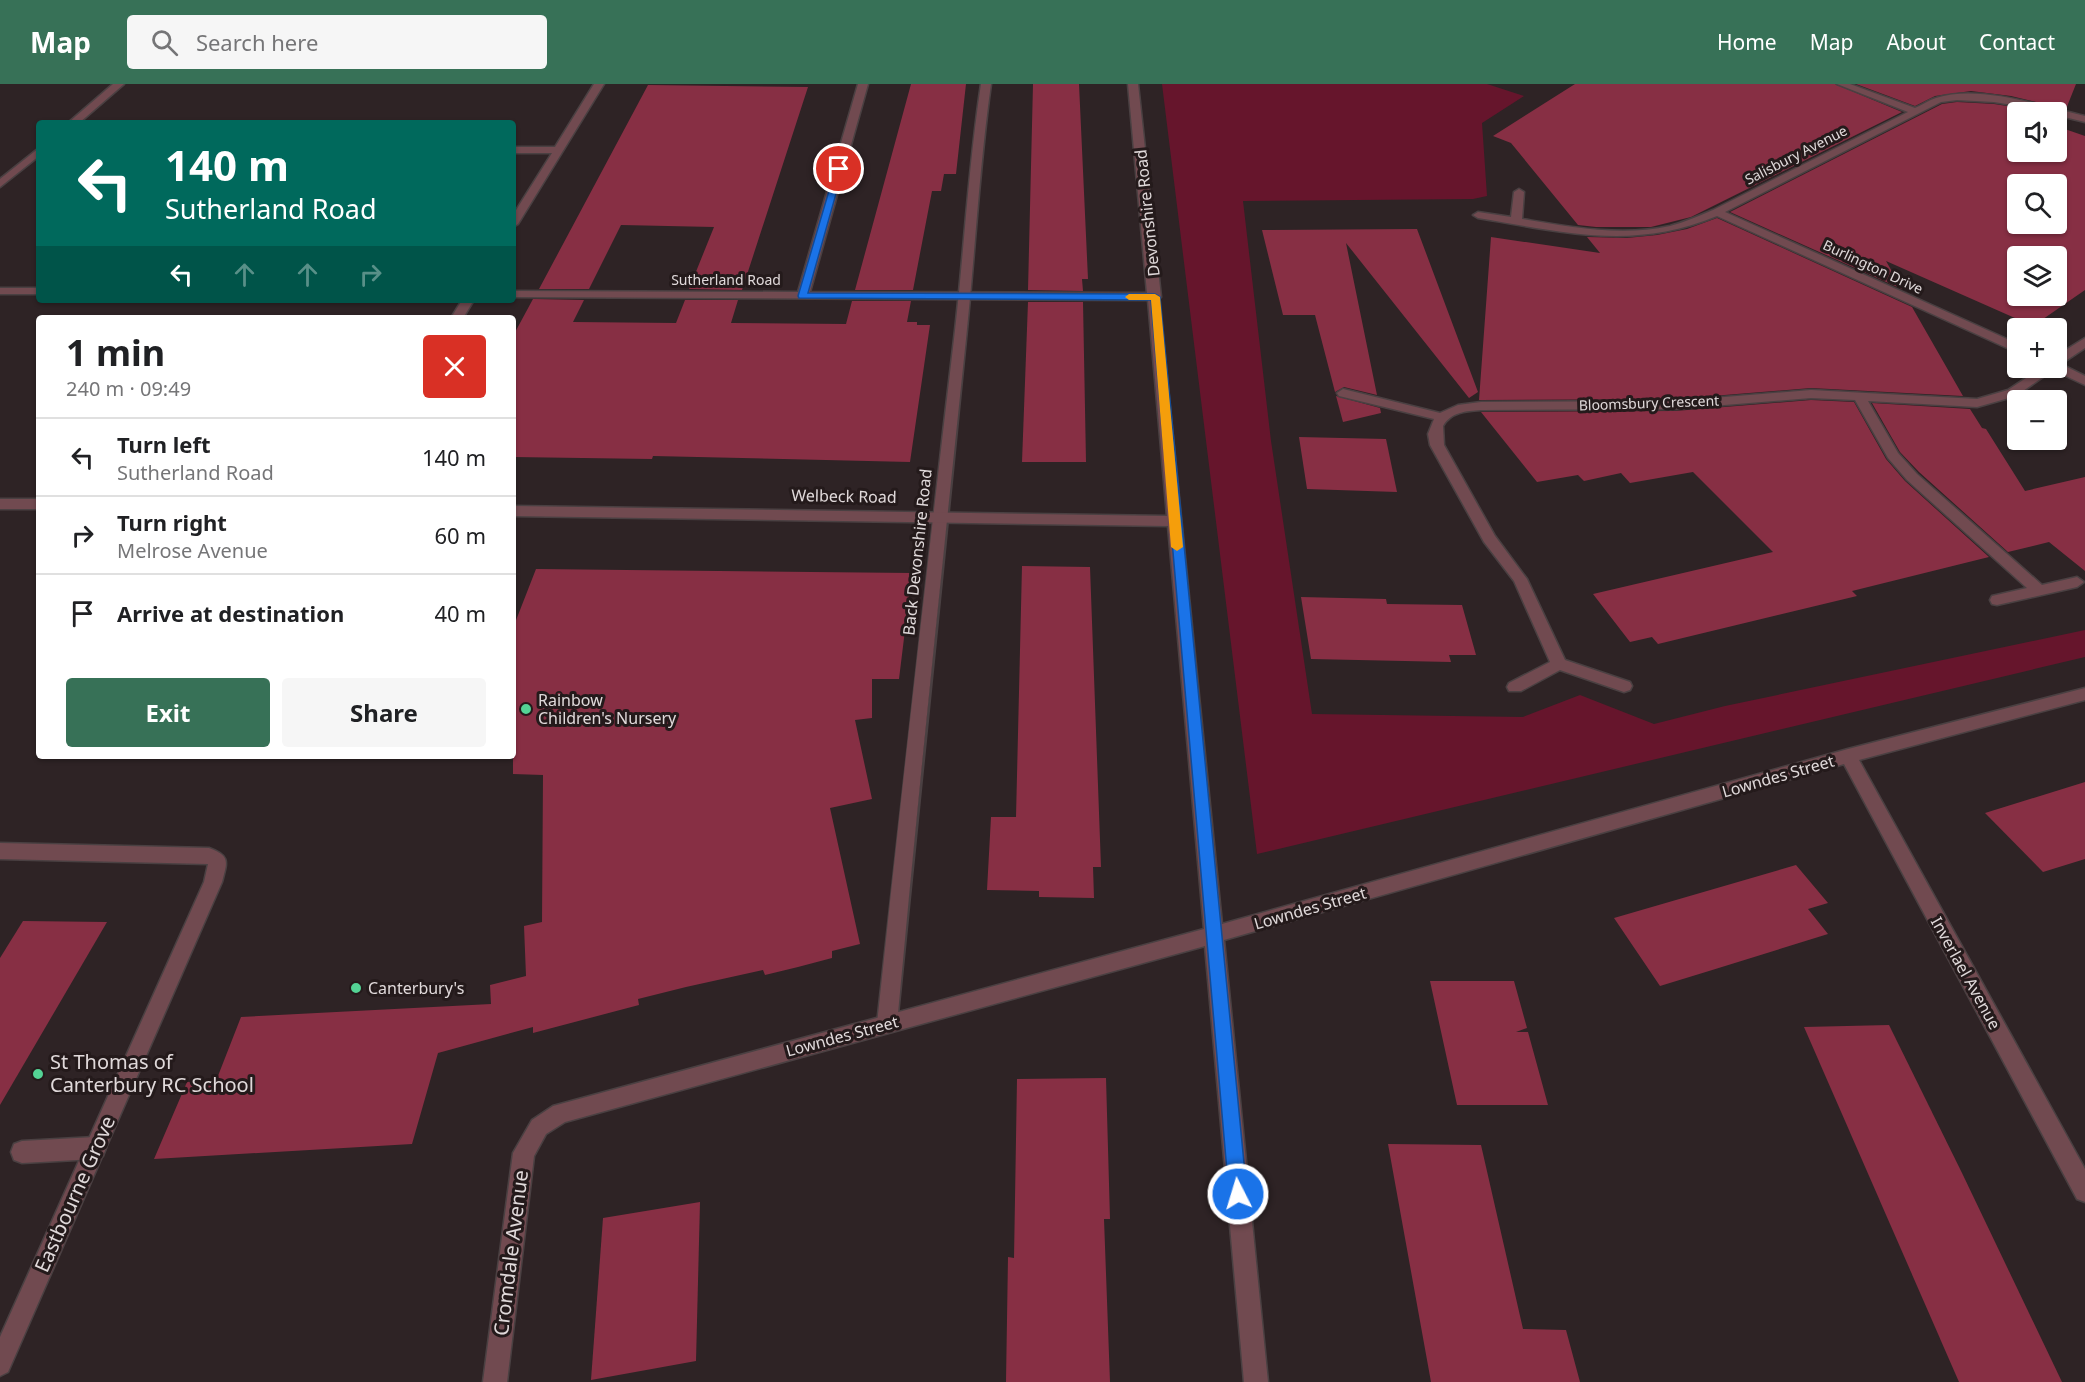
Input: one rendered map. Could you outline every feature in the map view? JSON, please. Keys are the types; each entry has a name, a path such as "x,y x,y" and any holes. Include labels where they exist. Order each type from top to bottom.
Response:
{"street":[{"path":"77,120 119,84"},
{"path":"516,219 599,84"},
{"path":"803,296 863,84"},
{"name":"Back Devonshire Road","path":"887,1024 939,515 965,296 977,145 986,84"},
{"name":"Devonshire Road","path":"1133,84 1155,297 1256,1382"},
{"path":"1842,84 1916,112"},
{"name":"Salisbury Avenue","path":"1478,216 1582,231 1644,233 1683,226 1717,212 1939,100 1953,97 1981,98 2085,119"},
{"path":"516,150 557,150"},
{"path":"0,184 36,154"},
{"path":"1516,221 1519,192"},
{"name":"Burlington Drive","path":"1717,212 2007,344"},
{"path":"0,291 36,291"},
{"name":"Sutherland Road","path":"516,294 1155,297"},
{"path":"2067,354 2085,342"},
{"path":"2067,372 2085,381"},
{"name":"Bloomsbury Crescent","path":"1441,417 1454,409 1466,407 1675,405 1811,394 1977,403 2012,393 2034,378"},
{"path":"1343,393 1441,417 1434,435 1437,445 1489,539 1520,579 1559,664"},
{"path":"1859,397 1893,455 1912,477 2040,591"},
{"path":"0,504 36,504"},
{"name":"Welbeck Road","path":"516,511 939,515 1175,521"},
{"path":"1997,600 2077,582"},
{"path":"1515,687 1559,664 1624,686"},
{"name":"Lowndes Street","path":"539,1127 560,1113 1213,935 1848,756 2085,694"},
{"name":"Inverlael Avenue","path":"1848,756 2085,1191"},
{"name":"Eastbourne Grove","path":"0,851 208,856 218,861 213,882 0,1364"},
{"name":"Cromdale Avenue","path":"495,1382 524,1153 539,1127"},
{"path":"22,1152 95,1148"}],"shaded area":[{"path":"1162,84 1487,84 1524,96 1482,123 1487,196 1473,199 1243,201 1271,441 1312,714 1523,717 1580,695 1654,724 1725,706 2085,630 2085,657 1257,854"}],"building":[{"path":"911,84 966,84 956,174 944,174 941,191 932,191 913,290 855,290"},
{"path":"1033,84 1079,84 1088,279 1082,279 1083,291 1028,290"},
{"path":"1575,84 1835,84 1902,112 1691,217 1651,227 1596,227 1578,225 1511,143 1493,136"},
{"path":"1856,84 2076,84 2067,106 2067,102 2036,102 1971,91 1935,96 1915,106"},
{"path":"648,85 808,87 742,290 689,289 714,227 621,225 589,289 539,289"},
{"path":"1957,102 2007,106 2007,162 2067,162 2067,130 2085,136 2085,290 2067,302 2067,246 2007,246 2007,306 2062,306 2045,318 2015,318 1886,261 1902,289 1730,212 1942,104"},
{"path":"1717,218 1912,307 1963,396 1811,388 1675,399 1479,400 1491,237 1600,253 1587,237 1627,238 1657,235 1687,229"},
{"path":"1417,229 1478,392 1469,398 1346,243 1377,395 1344,387 1335,392 1315,315 1283,315 1262,230"},
{"path":"533,299 584,300 573,322 676,323 685,300 738,300 731,323 846,324 852,301 911,301 907,322 930,325 910,462 653,456 652,459 516,457 516,330"},
{"path":"1028,302 1083,302 1086,462 1022,462"},
{"path":"1336,396 1380,408 1381,413 1343,422"},
{"path":"1811,400 1854,402 1886,459 1905,481 1989,557 1852,591 1857,596 1658,644 1652,637 1630,642 1593,594 1773,552 1693,472 1630,483 1621,473 1584,481 1578,475 1537,482 1481,412 1675,411"},
{"path":"1872,403 1970,409 1982,428 1986,429 2025,491 2085,477 2085,571 2049,542 2008,552 1900,452"},
{"path":"1299,437 1386,439 1397,492 1307,489"},
{"path":"1022,566 1090,567 1101,867 1093,867 1094,898 1039,897 1039,891 987,890 991,817 1016,817"},
{"path":"536,569 912,573 899,679 872,679 872,718 855,720 872,799 830,808 860,944 832,951 832,958 798,967 765,975 763,970 686,987 638,999 639,1005 533,1033 533,1027 438,1053 412,1144 154,1159 187,1082 216,1081 241,1017 491,1004 490,985 526,976 524,926 542,922 543,775 513,774 513,759 516,759 516,620"},
{"path":"1301,597 1386,599 1387,604 1462,605 1476,655 1449,655 1451,662 1311,659"},
{"path":"2085,782 2085,859 2043,872 1985,813"},
{"path":"1796,865 1828,903 1808,909 1828,934 1660,986 1614,918"},
{"path":"23,921 107,922 0,1105 0,958"},
{"path":"1430,981 1514,981 1527,1028 1516,1032 1528,1032 1548,1105 1457,1105"},
{"path":"1889,1025 2062,1382 1959,1382 1804,1027"},
{"path":"1106,1078 1110,1219 1104,1219 1110,1382 1006,1382 1008,1257 1014,1258 1017,1079"},
{"path":"1388,1144 1481,1145 1523,1329 1566,1330 1580,1382 1431,1382"},
{"path":"700,1202 696,1361 591,1380 603,1218"}],"slow traffic":[{"path":"1129,297 1155,297 1177,547"}],"place":[{"name":"Rainbow Children's Nursery","path":"526,709"},
{"name":"Canterbury's","path":"356,988"},
{"name":"St Thomas of Canterbury RC School","path":"38,1074"}],"route":[{"path":"839,169 803,296 1155,297 1238,1194"}]}
